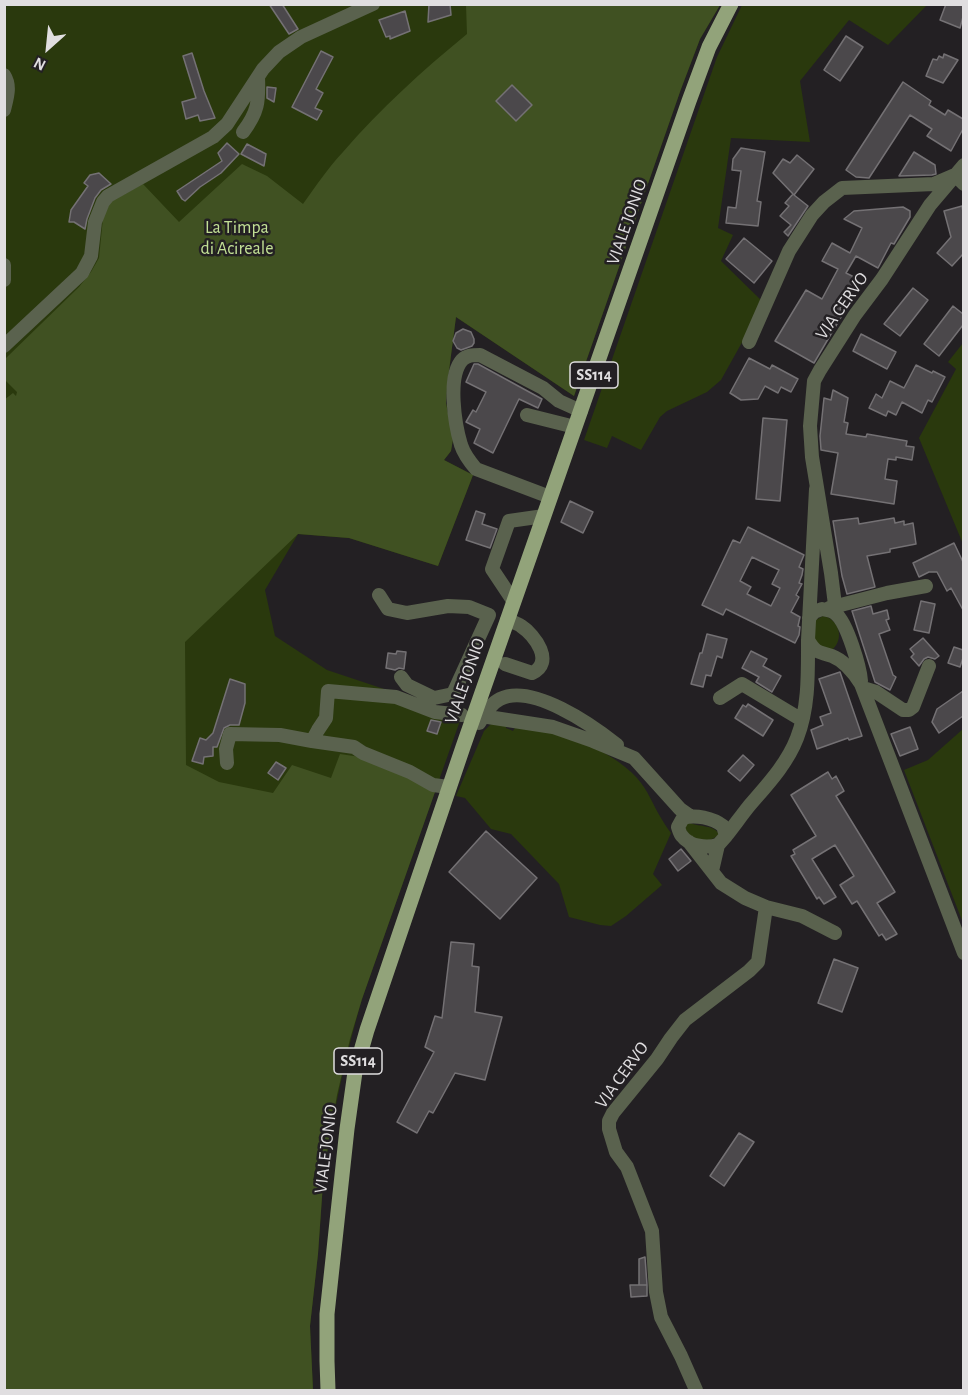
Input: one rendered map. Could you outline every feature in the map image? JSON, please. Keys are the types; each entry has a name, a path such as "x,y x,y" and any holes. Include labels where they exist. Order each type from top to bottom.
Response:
{"main road":[{"name":"VIALE JONIO","path":"328,1390 327,1314 355,1072 367,1030 507,620 697,80 709,47 731,4"}],"street":[{"path":"4,346 82,273 91,256 95,222 108,196 213,137 227,124 258,77 279,52 301,37 373,4"},
{"path":"4,75 9,91 4,110"},
{"path":"243,132 252,120 257,107 258,77"},
{"path":"749,342 789,251 812,215 824,202 842,188 934,184 960,175"},
{"name":"VIA CERVO","path":"816,489 810,426 814,381 855,315 882,279 930,205 960,175"},
{"path":"4,265 4,280"},
{"path":"550,498 476,469 470,462 462,446 455,418 453,389 458,368 462,360 471,355 480,356 543,388 559,401 581,411"},
{"path":"527,415 575,427"},
{"path":"816,489 831,573 831,609 841,620 852,644 862,686"},
{"path":"689,842 708,848 722,841 770,782 797,740 808,675 816,489"},
{"path":"514,602 492,569 509,521 544,516"},
{"path":"809,618 814,612 887,593 926,586"},
{"path":"379,595 388,609 407,613 448,606 469,607 489,615 477,656 453,694 434,698 406,685 401,677"},
{"path":"505,664 532,674 542,665 543,657 540,646 529,632 520,625 507,620"},
{"path":"808,675 818,662 840,649 844,643 845,629"},
{"path":"808,640 819,653 829,655 844,663 862,686 962,946"},
{"path":"862,686 876,692 903,710 909,710 913,707 929,666"},
{"path":"720,698 742,684 802,720"},
{"path":"312,741 326,718 328,691 396,697 435,712 462,715"},
{"path":"463,747 490,706 501,698 520,694 538,698 582,720 612,741 633,758 680,809 690,816"},
{"path":"488,717 553,727 633,758"},
{"path":"227,763 226,749 230,734 280,735 354,747 433,785 449,787"},
{"path":"663,791 682,837 689,842 721,883 745,898 766,907 802,916 835,933"},
{"path":"678,827 683,818 690,816 716,820 730,818 747,808"},
{"path":"712,871 722,841 723,826 716,820"},
{"name":"VIA CERVO","path":"696,1390 661,1317 656,1292 652,1231 627,1167 616,1152 609,1121 685,1020 698,1012 758,962 766,907"}],"green space":[{"name":"La Timpa di Acireale","path":"5,5 720,5 700,39 681,89 574,396 456,317 446,403 453,439 451,451 444,460 473,475 438,566 349,538 298,534 265,590 275,636 327,670 462,715 362,999 342,1076 327,1153 319,1153 313,1180 323,1183 310,1326 313,1390 5,1390"},
{"name":"La Timpa di Acireale","path":"466,5 720,5 700,39 681,89 574,396 456,317 446,403 453,439 451,451 444,460 473,475 438,566 349,538 298,534 185,642 186,765 219,782 273,793 292,765 331,778 340,754 367,758 435,792 362,999 337,1095 327,1153 319,1153 313,1180 323,1183 310,1326 313,1390 5,1390 4,400 13,393 16,396 17,392 5,380 5,359 79,287 91,272 99,258 103,218 110,202 143,184 179,222 242,164 267,176 303,204 332,164 372,120 467,34"},
{"path":"742,5 927,5 888,45 849,20 800,81 810,142 731,138 718,228 733,235 721,261 764,303 721,380 707,392 667,411 660,417 641,450 612,436 607,448 584,440 717,57"},
{"path":"963,343 963,544 919,438 956,369 948,362"},
{"path":"823,616 833,621 838,630 838,640 832,650 822,649 813,639 814,621"},
{"path":"493,722 507,722 506,728 513,731 518,723 550,732 597,749 612,757 641,783 671,833 653,874 662,885 611,926 569,917 559,884 511,834 491,829 465,798 456,796 484,731"},
{"path":"963,729 963,923 904,770 928,760"},
{"path":"690,823 710,828 719,834 711,840 696,839 685,828"}],"building":[{"path":"269,4 282,4 298,29 289,34"},
{"path":"429,4 450,4 451,15 428,22"},
{"path":"946,4 963,4 960,28 940,20"},
{"path":"405,11 410,31 390,39 390,36 386,37 379,20"},
{"path":"846,36 863,47 840,81 824,70"},
{"path":"321,51 333,57 316,89 323,93 315,108 322,111 317,120 292,107"},
{"path":"192,53 215,118 200,121 198,115 186,119 182,102 196,98 183,56"},
{"path":"944,54 958,60 943,83 926,76 933,59 937,60 939,56 943,58"},
{"path":"903,82 931,101 929,105 945,115 948,110 963,119 963,129 951,151 927,136 932,129 910,115 869,178 856,177 846,170"},
{"path":"512,85 532,105 516,121 496,101"},
{"path":"267,87 276,88 274,102 267,98"},
{"path":"227,143 239,154 221,173 200,187 185,201 182,199 177,191 222,161 218,153"},
{"path":"247,144 266,154 264,166 241,154"},
{"path":"741,148 765,152 757,201 761,202 758,226 726,223 728,207 736,208 741,171 732,170 733,159"},
{"path":"914,152 935,165 936,174 899,176"},
{"path":"797,155 814,169 794,195 808,206 788,236 784,232 791,225 780,216 789,206 785,203 793,194 773,173 783,159 790,163"},
{"path":"99,173 111,184 101,190 95,198 85,229 74,222 69,222 71,210 88,186 84,183 90,175"},
{"path":"962,206 963,254 952,266 937,253 951,237 944,211"},
{"path":"903,207 910,211 910,217 894,244 891,243 878,268 856,256 846,273 856,278 840,309 844,312 814,363 775,341 806,290 822,299 838,269 822,261 832,243 850,253 862,228 844,219 854,211"},
{"path":"744,238 772,261 754,283 726,259"},
{"path":"913,288 928,300 900,336 884,324"},
{"path":"953,306 963,314 963,325 939,356 924,344"},
{"path":"463,329 471,332 474,343 461,350 453,341 456,333"},
{"path":"861,334 896,352 887,369 853,351"},
{"path":"749,358 770,369 772,365 798,379 791,392 781,387 778,393 765,386 758,399 741,400 730,393"},
{"path":"474,364 478,364 542,399 538,408 519,399 493,453 474,443 480,429 466,422 473,410 476,412 486,392 466,382"},
{"path":"916,365 945,377 932,402 928,400 922,413 902,402 896,415 888,411 886,416 869,408 876,394 882,398 890,381 904,388"},
{"path":"833,390 848,398 844,422 848,423 846,434 866,437 867,434 907,441 906,446 914,447 912,460 896,457 896,460 888,459 885,479 897,481 894,504 831,494 838,453 821,450 820,436 824,398 831,400"},
{"path":"763,418 787,420 780,501 756,499"},
{"path":"570,501 593,512 583,533 561,522"},
{"path":"476,511 485,514 482,524 497,529 490,548 466,540"},
{"path":"858,518 859,524 894,518 895,523 904,521 904,525 913,523 916,544 867,556 875,587 847,594 833,521"},
{"path":"748,527 804,555 799,567 803,569 799,583 802,584 796,595 799,597 791,612 800,617 799,635 795,643 726,609 723,615 702,605 733,540 740,543","holes":["752,557 779,570 772,584 780,588 771,606 747,594 751,587 740,581"]},
{"path":"954,543 963,562 963,610 951,588 947,591 937,572 929,572 919,577 913,563"},
{"path":"921,601 935,604 929,633 914,630"},
{"path":"871,606 873,614 887,610 889,619 886,620 890,630 879,634 893,675 896,677 890,690 875,682 852,611"},
{"path":"707,634 727,639 722,658 717,656 711,676 706,675 703,687 691,684"},
{"path":"923,638 939,656 935,659 928,657 924,659 919,666 911,657 914,654 910,649"},
{"path":"954,647 963,650 960,667 948,663"},
{"path":"397,651 406,652 404,669 386,668 388,653 396,654"},
{"path":"751,651 767,659 763,666 781,676 772,692 756,682 759,677 742,668"},
{"path":"840,672 862,736 849,740 848,738 817,749 811,730 823,725 820,717 831,713 819,679"},
{"path":"230,679 245,684 245,703 239,725 224,728 217,747 213,747 213,756 204,757 203,764 192,761 200,738 206,740 213,733"},
{"path":"963,691 963,716 939,733 932,722 937,709"},
{"path":"748,704 773,720 763,736 735,718 743,705 746,707"},
{"path":"431,720 441,722 437,734 427,731"},
{"path":"910,727 918,749 900,756 891,734"},
{"path":"743,755 754,765 740,781 728,771"},
{"path":"276,762 286,768 278,780 268,773"},
{"path":"828,772 832,779 836,776 844,791 836,796 895,892 877,903 897,934 886,940 882,934 879,936 857,901 852,904 840,885 854,876 835,845 812,859 836,897 824,904 819,897 817,899 791,856 795,854 793,850 816,836 791,795"},
{"path":"486,831 537,878 500,919 449,872"},
{"path":"681,849 691,861 678,871 669,859"},
{"path":"451,942 474,944 472,966 479,967 475,1012 502,1017 485,1080 455,1073 433,1113 429,1111 417,1133 397,1122 434,1052 425,1047 435,1016 442,1018"},
{"path":"834,959 858,968 842,1012 818,1003"},
{"path":"739,1133 754,1142 724,1186 710,1176"},
{"path":"645,1257 647,1285 639,1285 639,1259"},
{"path":"630,1285 647,1285 647,1296 631,1297"}]}
